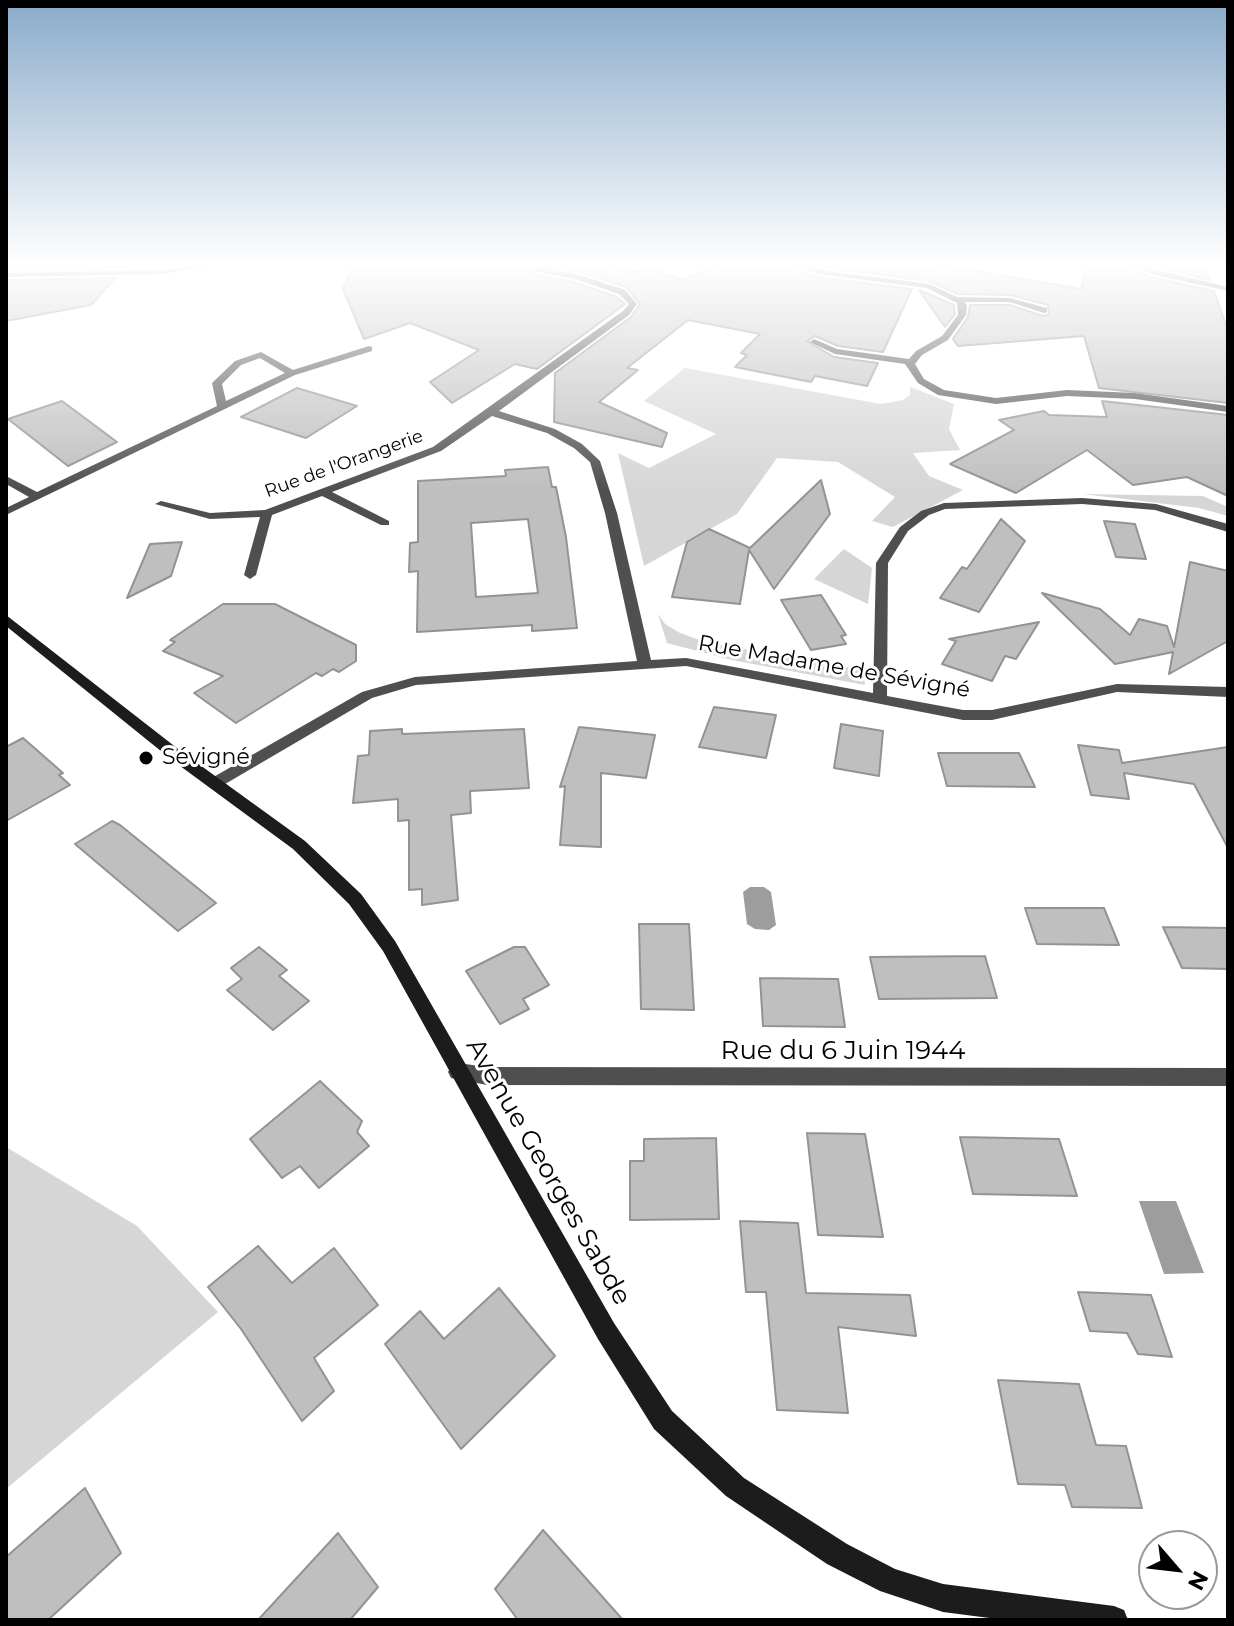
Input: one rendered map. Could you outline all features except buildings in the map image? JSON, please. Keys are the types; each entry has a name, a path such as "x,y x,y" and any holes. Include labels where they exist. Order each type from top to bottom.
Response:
{"street":[{"name":"Rue de l'Orangerie","path":"161,504 210,516 267,513 437,449 592,338"},
{"path":"814,342 835,351 910,362 945,338"},
{"path":"6,512 292,373 369,349"},
{"path":"222,406 217,383 238,363 261,355 292,373"},
{"path":"910,362 913,373 931,388 978,401 1019,400 1067,393 1135,396 1228,409"},
{"path":"491,412 551,431 578,446 595,461 611,513 645,665"},
{"path":"6,479 37,497"},
{"path":"323,492 385,523"},
{"path":"880,698 882,563 904,529 925,513 944,506 1082,501 1156,507 1228,528"},
{"path":"250,575 267,513"},
{"name":"Avenue Georges Sabde","path":"6,619 299,845 355,899 389,946 606,1331 663,1420 735,1487 837,1554 890,1581 943,1598 1114,1620"},
{"name":"Rue Madame de Sévigné","path":"215,783 367,695 393,686 686,662 963,715 992,715 1100,689 1228,692"},
{"name":"Rue du 6 Juin 1944","path":"458,1072 487,1076 1228,1077"}],"shaded area":[{"path":"685,368 881,404 903,400 910,395 910,387 954,404 949,429 960,450 913,453 929,476 963,490 893,527 872,521 895,497 838,462 777,458 737,514 644,566 618,453 649,468 716,434 644,401"},
{"path":"1083,494 1203,496 1228,507 1228,516 1199,508"},
{"path":"844,549 872,568 868,604 814,579"},
{"path":"658,614 665,624 680,633 705,642 863,670 865,685 732,660 667,643"},
{"path":"750,887 764,887 771,892 776,925 769,930 755,929 747,924 743,892"},
{"path":"6,1147 137,1226 218,1312 6,1489"},
{"path":"1139,1201 1176,1201 1204,1273 1164,1274"}],"place":[{"name":"Sévigné","path":"146,758"}]}
